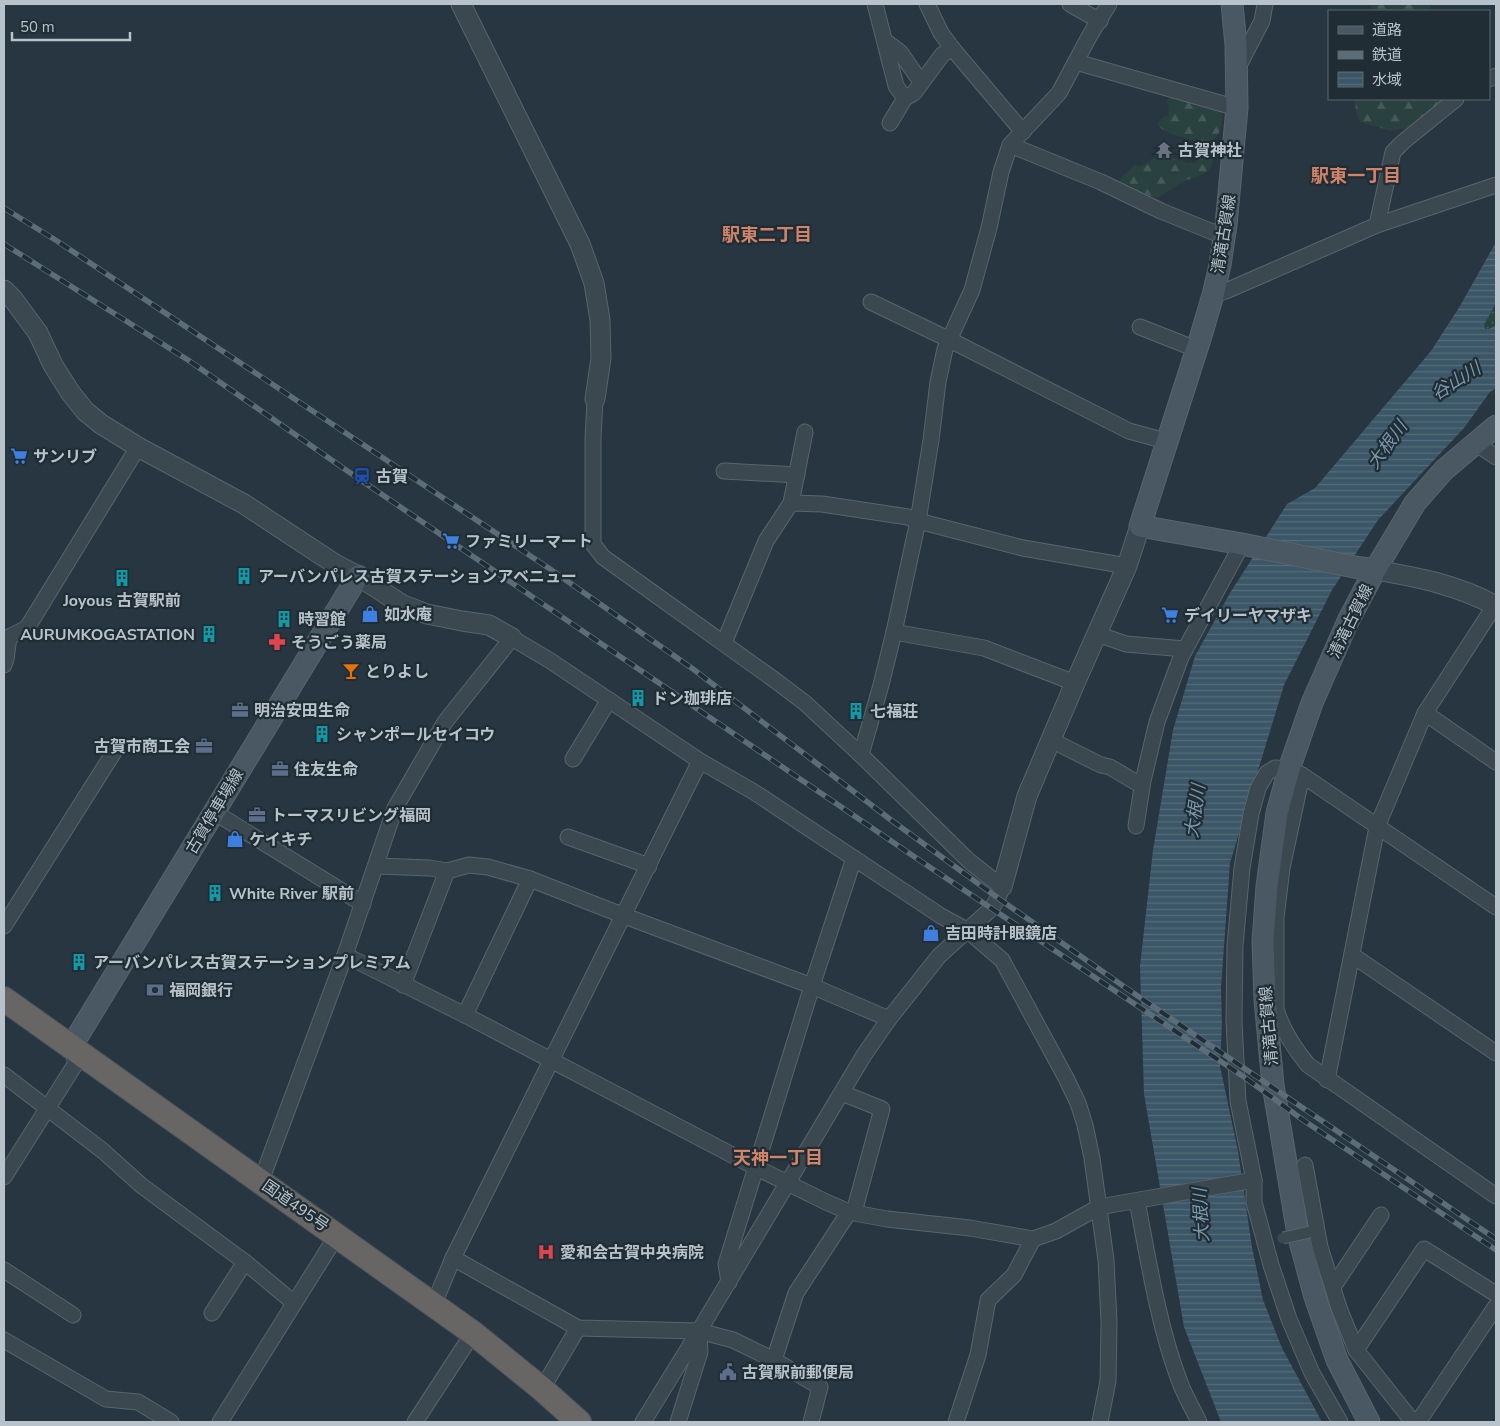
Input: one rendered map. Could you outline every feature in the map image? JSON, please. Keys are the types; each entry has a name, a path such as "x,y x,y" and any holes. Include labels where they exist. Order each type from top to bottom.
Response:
{"highway":[{"name":"国道495号","path":"4,999 474,1333 579,1422"}],"main road":[{"name":"清滝古賀線","path":"1232,4 1238,68 1237,108 1225,237 1213,295 1140,526 1375,570 1348,621 1312,703 1296,772 1277,813 1267,886 1263,940 1265,1000 1273,1085 1298,1234 1315,1297 1337,1360 1369,1422"},
{"path":"1375,570 1415,503 1444,470 1496,426"},
{"name":"古賀停車場線","path":"71,1047 358,576"}],"street":[{"path":"461,4 580,244 594,283 600,320 600,358 593,439 593,544 609,562 776,680 806,704 861,754 970,861 1002,887"},
{"path":"875,4 896,86 905,98"},
{"path":"927,4 941,34 1023,132"},
{"path":"1070,4 1100,21"},
{"path":"861,754 894,632 918,521 938,382 945,349 972,290 989,228 1001,172 1010,145 1059,94 1090,35 1110,4"},
{"path":"1238,68 1262,21 1265,4"},
{"path":"885,41 900,52 921,82"},
{"path":"890,123 905,98 914,93 942,55 952,48"},
{"path":"1076,62 1237,108"},
{"path":"1377,224 1393,152 1455,100"},
{"path":"1010,145 1101,182 1162,211 1225,237"},
{"path":"1213,295 1377,224 1496,185"},
{"path":"4,290 38,333 53,364 70,392 85,411 101,424 138,447 244,504 335,564 358,576 403,605 427,614 489,625 549,660 700,761 754,792 941,916 967,930 1002,960 1074,1095 1085,1125 1092,1158 1106,1260 1109,1322 1108,1381 1100,1422"},
{"path":"871,302 1129,431 1166,441"},
{"path":"1140,327 1196,348"},
{"path":"724,643 766,541 791,503 805,432"},
{"path":"1476,443 1496,457"},
{"path":"4,665 6,659 6,638 27,628 138,447"},
{"path":"724,471 797,475"},
{"path":"791,503 822,504 908,517 1023,548 1127,566"},
{"path":"643,1422 864,1055 889,1019 939,956 992,908 998,898 1027,796 1127,566 1140,526"},
{"path":"1136,826 1142,786 1157,722 1185,649 1242,544"},
{"path":"1328,1080 1377,827 1425,713 1495,605 1469,593 1426,579 1375,570"},
{"path":"894,632 984,648 1075,683"},
{"path":"1097,634 1126,644 1185,649"},
{"path":"261,1181 345,955 395,808 445,722 512,638"},
{"path":"573,760 609,700"},
{"path":"1425,713 1496,762"},
{"path":"1051,740 1101,765 1110,767 1142,786"},
{"path":"4,926 114,752"},
{"path":"434,1304 453,1258 700,761"},
{"path":"1340,1422 1312,1373 1288,1319 1271,1265 1249,1181 1238,1101 1234,1021 1235,946 1242,868 1251,814 1258,788 1267,773 1275,768 1296,772 1496,907"},
{"path":"1296,772 1276,918 1276,1009 1280,1020 1292,1045 1308,1065 1496,1196"},
{"path":"214,812 362,904"},
{"path":"568,837 649,866"},
{"path":"729,1282 726,1264 812,986 854,858"},
{"path":"376,866 447,870 468,865 488,867 530,879 812,986 889,1019"},
{"path":"403,985 447,870"},
{"path":"465,1015 530,879"},
{"path":"345,955 465,1015 757,1168 826,1202 851,1212 970,1228 1033,1239 1056,1231 1099,1208 1249,1181"},
{"path":"1352,955 1496,1053"},
{"path":"4,1177 76,1063 71,1047"},
{"path":"4,1075 103,1151 142,1186 245,1262 294,1303"},
{"path":"774,1360 796,1293 851,1212 882,1109 842,1093"},
{"path":"1305,1165 1320,1247 1339,1308 1356,1350 1413,1422"},
{"path":"1137,1201 1165,1334 1178,1378 1199,1422"},
{"path":"1333,1287 1381,1215"},
{"path":"1283,1238 1310,1232"},
{"path":"220,1422 337,1235"},
{"path":"956,1422 978,1354 988,1300 1014,1275 1033,1239"},
{"path":"1356,1350 1424,1249 1496,1294"},
{"path":"453,1258 578,1328 699,1331 733,1340 774,1360 820,1387 812,1422"},
{"path":"212,1313 245,1262"},
{"path":"4,1270 73,1315"},
{"path":"1418,1422 1496,1306"},
{"path":"542,1389 578,1328"},
{"path":"678,1422 700,1352 699,1331"},
{"path":"415,1422 474,1333"},
{"path":"4,1340 106,1399 138,1402 171,1422"}],"green space":[{"path":"1371,4 1431,4 1431,10 1371,10"},
{"path":"1173,95 1223,109 1221,127 1212,141 1201,143 1171,134 1157,125 1161,119 1168,116 1169,108 1166,101"},
{"path":"1355,100 1445,100 1413,125 1391,131 1360,122 1356,112"},
{"path":"1202,154 1213,157 1212,166 1207,172 1186,180 1157,198 1119,182 1135,165 1140,166 1153,159 1168,155 1188,163 1196,162"},
{"path":"1496,303 1496,325 1485,329 1484,325"}],"water":[{"path":"1496,242 1496,303 1484,325 1485,329 1489,329 1496,325 1496,388 1490,392 1464,428 1378,520 1332,590 1284,685 1230,863 1221,988 1220,1066 1238,1151 1252,1247 1263,1300 1282,1348 1322,1422 1221,1422 1184,1327 1144,1094 1140,966 1153,850 1173,730 1195,656 1230,593 1287,504 1315,488 1431,351 1460,306"}],"railway":[{"path":"4,208 57,241 550,569 693,669 891,820 998,898 1126,988 1496,1239"},
{"path":"4,244 188,360 346,470 925,864 1244,1077 1303,1120 1496,1250"}],"place":[{"name":"古賀神社","path":"1164,150"},
{"name":"サンリブ","path":"19,456"},
{"name":"古賀","path":"362,476"},
{"name":"ファミリーマート","path":"451,541"},
{"name":"アーバンパレス古賀ステーションアベニュー","path":"244,576"},
{"name":"Joyous 古賀駅前","path":"122,578"},
{"name":"如水庵","path":"370,614"},
{"name":"デイリーヤマザキ","path":"1170,615"},
{"name":"時習館","path":"284,619"},
{"name":"AURUMKOGASTATION","path":"209,634"},
{"name":"そうごう薬局","path":"277,642"},
{"name":"とりよし","path":"351,671"},
{"name":"ドン珈琲店","path":"638,698"},
{"name":"明治安田生命","path":"240,710"},
{"name":"七福荘","path":"856,711"},
{"name":"シャンポールセイコウ","path":"322,734"},
{"name":"古賀市商工会","path":"204,746"},
{"name":"住友生命","path":"280,769"},
{"name":"トーマスリビング福岡","path":"257,815"},
{"name":"ケイキチ","path":"235,839"},
{"name":"White River 駅前","path":"215,893"},
{"name":"吉田時計眼鏡店","path":"931,933"},
{"name":"アーバンパレス古賀ステーションプレミアム","path":"79,962"},
{"name":"福岡銀行","path":"155,990"},
{"name":"愛和会古賀中央病院","path":"546,1252"},
{"name":"古賀駅前郵便局","path":"728,1372"}],"district":[{"name":"駅東一丁目","path":"1356,176"},
{"name":"駅東二丁目","path":"767,235"},
{"name":"天神一丁目","path":"778,1158"}],"water label":[{"name":"谷山川","path":"1456,381"},
{"name":"大根川","path":"1387,445"},
{"name":"大根川","path":"1195,811"},
{"name":"大根川","path":"1201,1215"}]}
